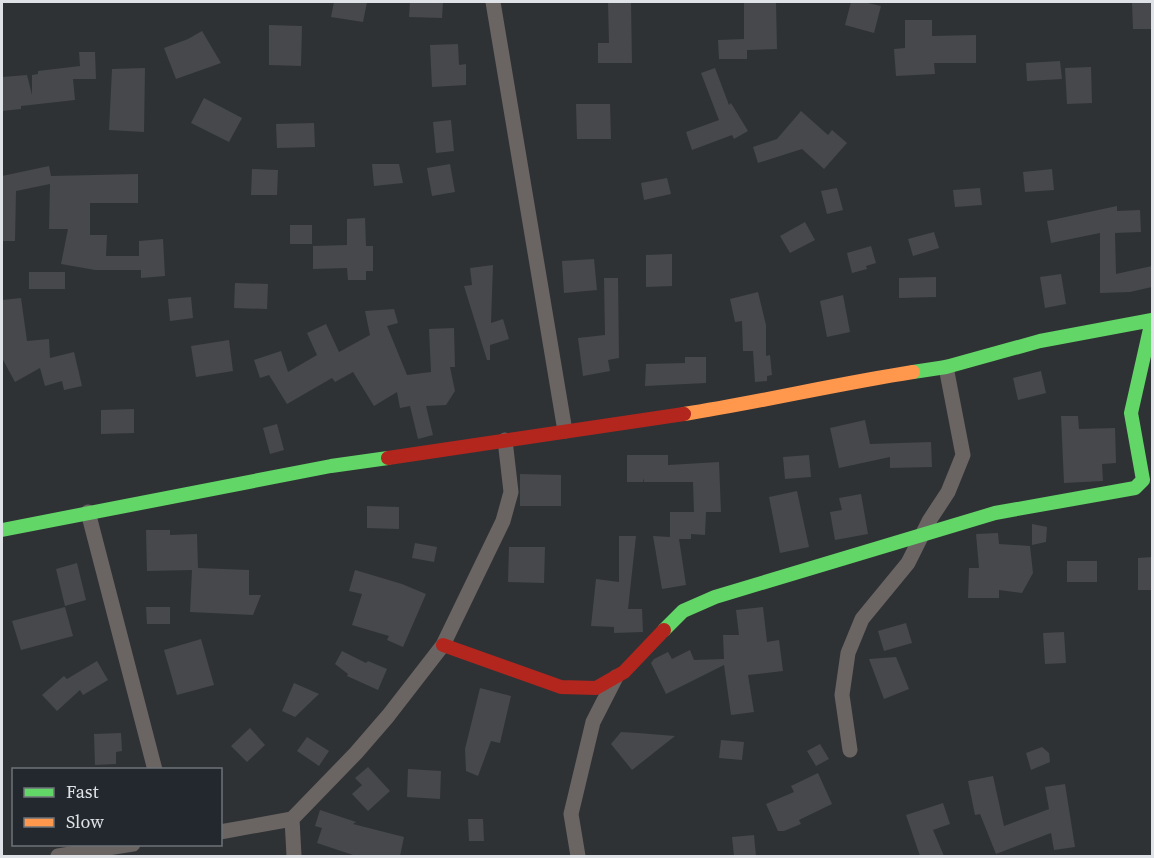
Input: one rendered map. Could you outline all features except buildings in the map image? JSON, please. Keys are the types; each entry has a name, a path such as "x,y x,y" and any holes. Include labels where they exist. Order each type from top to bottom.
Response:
{"street":[{"path":"493,2 565,431"},
{"path":"2,530 331,466 748,404 848,382 946,368 1040,341 1152,320 1131,414 1148,477 1134,488 995,513 715,597 683,611 624,672 596,688 561,687 443,645"},
{"path":"850,750 842,695 848,653 862,619 908,563 922,534 948,492 963,455 946,368"},
{"path":"222,831 292,819 388,716 443,645 503,521 511,492 505,440"},
{"path":"88,512 154,768"},
{"path":"578,856 571,814 593,722 616,677"},
{"path":"292,819 294,856"},
{"path":"58,856 120,846"}],"traffic: fast":[{"path":"913,372 946,367 1040,341 1152,320"},
{"path":"664,630 683,611 715,597 995,513 1135,488 1143,480 1131,413 1152,320"},
{"path":"2,530 331,466 388,458"}],"traffic: slow":[{"path":"684,414 913,372"}],"traffic: jam":[{"path":"388,458 684,414"},
{"path":"443,645 561,687 596,688 624,672 664,630"}]}
